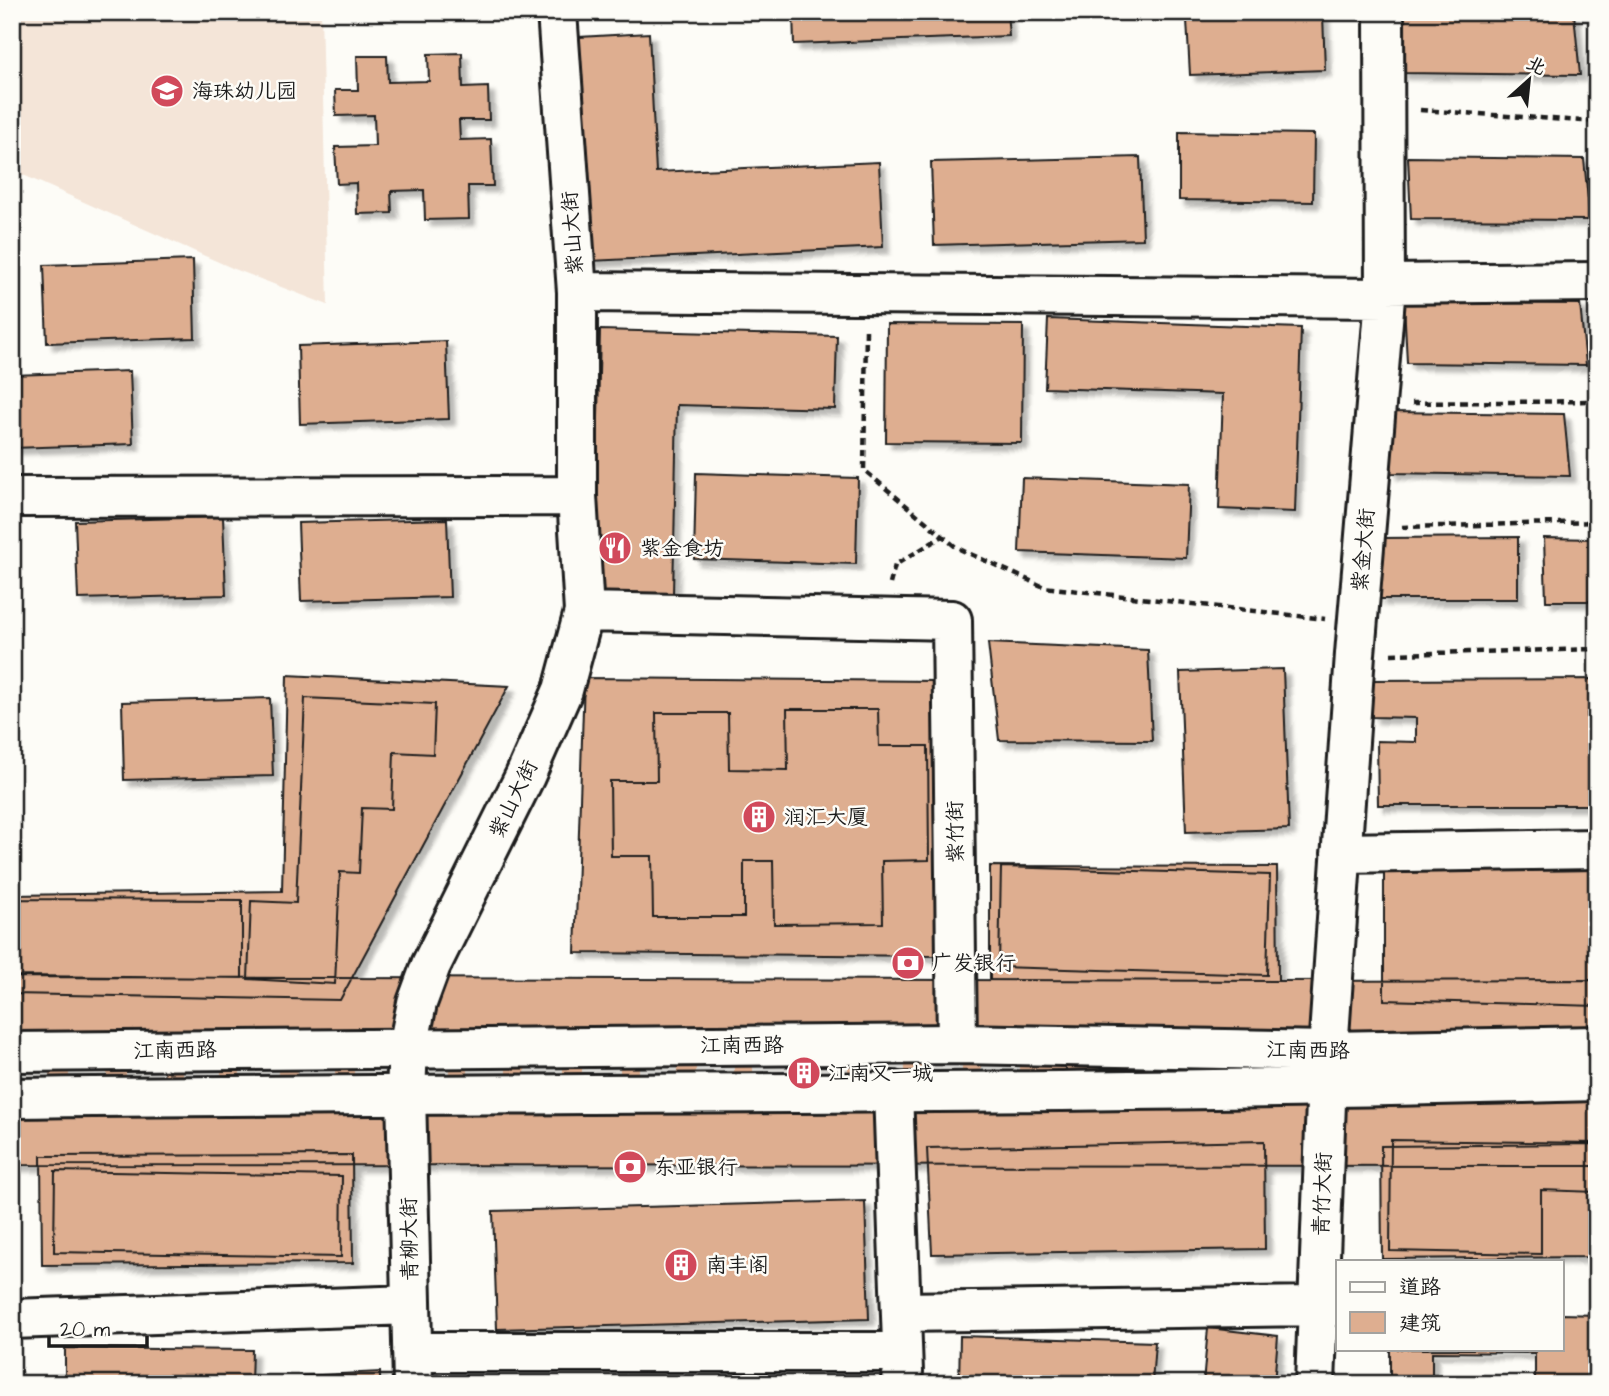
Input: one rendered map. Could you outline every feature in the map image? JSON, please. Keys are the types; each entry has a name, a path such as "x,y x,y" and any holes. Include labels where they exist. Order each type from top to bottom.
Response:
{"street":[{"name":"紫山大街","path":"406,1093 408,1048 417,1003 431,965 525,776 564,690 584,612 577,496 577,292 556,12"},
{"name":"紫金大街","path":"1327,1070 1356,638 1385,291 1384,12"},
{"path":"577,292 866,294 1385,291 1597,282"},
{"path":"12,497 577,496"},
{"path":"584,612 880,618"},
{"name":"紫竹街","path":"880,618 952,620 957,1044"},
{"path":"1341,853 1597,849"},
{"name":"江南西路","path":"12,1052 957,1044 1327,1070 1597,1046"},
{"path":"12,1098 893,1091 1327,1070 1597,1080"},
{"name":"青竹大街","path":"1315,1384 1327,1070"},
{"path":"412,1368 901,1368 893,1091"},
{"name":"青柳大街","path":"406,1093 412,1368"},
{"path":"12,1319 411,1305"},
{"path":"901,1312 1318,1306"}],"path":[{"path":"1384,108 1597,122"},
{"path":"866,294 864,470 957,548 1044,587 1356,638 1597,649"},
{"path":"1376,403 1597,401"},
{"path":"1365,528 1597,522"},
{"path":"880,618 895,565 943,536"}],"shaded area":[{"name":"海珠幼儿园","path":"12,12 321,12 328,305 232,268 12,170"},
{"path":"697,1379 697,1384 433,1384 433,1381"}],"building":[{"path":"793,12 1007,12 1009,36 794,44"},
{"path":"1398,12 1574,14 1580,75 1401,73"},
{"path":"1323,14 1325,70 1190,75 1187,20"},
{"path":"649,33 656,172 879,162 883,247 590,261 579,37"},
{"path":"462,53 463,88 488,87 489,120 459,120 460,140 491,139 493,186 468,186 469,219 425,220 424,190 391,191 392,213 357,214 356,183 337,184 335,147 375,146 374,115 336,116 335,90 358,90 357,56 387,56 388,82 429,81 428,54"},
{"path":"1179,132 1314,134 1313,202 1179,200"},
{"path":"1140,157 1143,239 934,245 931,162"},
{"path":"1408,157 1584,159 1590,220 1411,219"},
{"path":"193,260 195,338 47,343 44,265"},
{"path":"1404,302 1580,304 1586,365 1407,363"},
{"path":"1048,319 1301,328 1295,512 1219,509 1223,394 1045,388"},
{"path":"887,324 1023,325 1022,443 886,442"},
{"path":"600,330 837,336 835,409 677,405 673,595 594,593"},
{"path":"446,341 449,419 300,424 298,346"},
{"path":"130,371 133,444 12,448 12,375"},
{"path":"1388,412 1564,414 1570,476 1391,473"},
{"path":"696,473 858,478 856,564 694,559"},
{"path":"1022,478 1189,484 1186,558 1019,552"},
{"path":"223,517 226,595 78,599 75,521"},
{"path":"447,519 450,597 301,601 298,523"},
{"path":"1518,537 1518,599 1379,599 1379,538"},
{"path":"1544,538 1597,539 1597,601 1546,601"},
{"path":"988,643 1148,650 1152,741 999,740"},
{"path":"1283,669 1289,829 1186,832 1180,672"},
{"path":"287,675 509,686 340,1000 12,994 12,895 282,891"},
{"name":"润汇大厦","path":"584,678 936,681 940,956 575,953"},
{"path":"1597,679 1597,713 1587,713 1588,747 1597,747 1597,805 1378,805 1377,741 1416,742 1416,718 1372,717 1372,680"},
{"path":"270,698 273,776 124,780 122,702"},
{"path":"305,698 435,704 433,754 394,752 392,809 362,808 359,873 340,872 335,984 248,979 251,901 296,903"},
{"name":"润汇大厦","path":"787,709 878,709 879,746 928,746 929,860 882,861 883,923 774,924 773,861 744,861 744,917 653,917 652,856 611,856 610,781 657,781 656,713 728,713 729,769 788,770"},
{"path":"1384,856 1597,857 1597,1006 1384,1000"},
{"path":"990,866 1277,867 1278,981 990,980"},
{"path":"1001,867 1270,875 1267,975 999,967"},
{"path":"12,899 242,900 242,978 12,976"},
{"name":"江南又一城","path":"12,977 1597,980 1597,1166 12,1165"},
{"path":"1391,1140 1597,1143 1597,1192 1541,1190 1541,1254 1390,1251"},
{"path":"1264,1141 1265,1249 932,1254 927,1148"},
{"path":"1597,1144 1597,1257 1382,1259 1381,1146"},
{"path":"352,1155 353,1263 42,1265 41,1156"},
{"path":"55,1171 342,1176 341,1257 54,1252"},
{"name":"南丰阁","path":"865,1201 869,1319 497,1329 493,1211"},
{"path":"1564,1314 1597,1315 1597,1384 1535,1384 1535,1353 1432,1352 1432,1384 1390,1384 1390,1350 1564,1350"},
{"path":"1208,1328 1278,1336 1274,1384 1203,1384"},
{"path":"960,1336 1155,1342 1152,1384 959,1384"},
{"path":"65,1348 252,1350 251,1384 65,1384"},
{"path":"380,1372 380,1384 303,1384 302,1376"}],"tunnel":[{"path":"12,1074 1029,1063"}],"place":[{"name":"海珠幼儿园","path":"167,91"},
{"name":"紫金食坊","path":"615,548"},
{"name":"润汇大厦","path":"759,817"},
{"name":"广发银行","path":"908,963"},
{"name":"江南又一城","path":"804,1073"},
{"name":"东亚银行","path":"630,1167"},
{"name":"南丰阁","path":"681,1265"}]}
